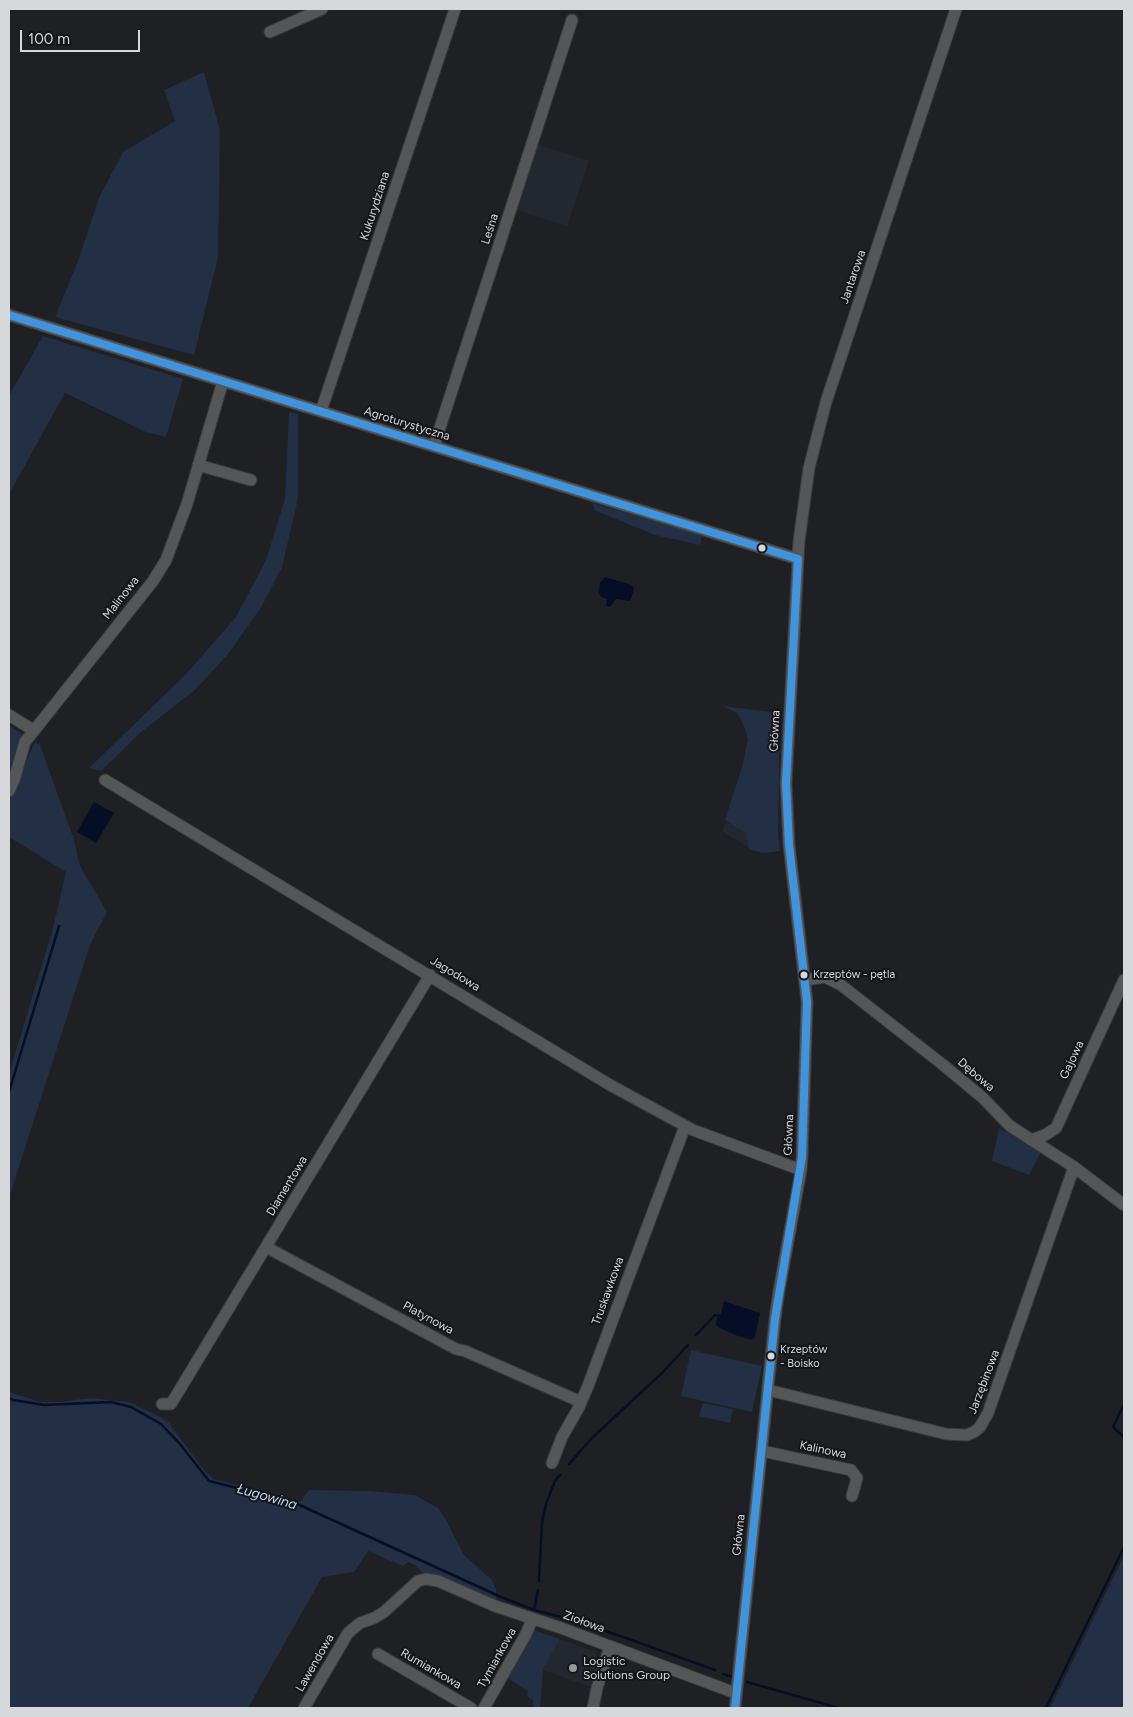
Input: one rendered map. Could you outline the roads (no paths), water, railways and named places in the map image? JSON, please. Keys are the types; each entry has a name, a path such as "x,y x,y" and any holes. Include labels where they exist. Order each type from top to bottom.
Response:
{"street":[{"path":"270,32 322,9"},
{"name":"Kukurydziana","path":"321,411 455,9"},
{"name":"Jantarowa","path":"798,559 807,482 818,429 956,9"},
{"name":"Leśna","path":"434,446 572,20"},
{"name":"Agroturystyczna","path":"9,315 798,559"},
{"name":"Malinowa","path":"9,791 25,742 33,730 161,569 175,538 223,381"},
{"path":"198,464 251,480"},
{"name":"Główna","path":"735,1708 779,1291 801,1170 807,1002 787,819 786,783 798,559"},
{"path":"9,715 33,730"},
{"name":"Jagodowa","path":"105,780 610,1085 686,1126 801,1170"},
{"name":"Diamentowa","path":"162,1404 171,1404 430,975"},
{"name":"Dębowa","path":"805,980 825,977 841,985 983,1098 1010,1126 1074,1167 1124,1205"},
{"name":"Gajowa","path":"1031,1140 1045,1135 1056,1128 1124,980"},
{"name":"Truskawkowa","path":"552,1463 562,1437 581,1402 686,1126"},
{"name":"Jarzębinowa","path":"768,1390 946,1434 967,1435 974,1432 980,1427 988,1413 1074,1167"},
{"name":"Platynowa","path":"266,1247 456,1348 581,1402"},
{"name":"Kalinowa","path":"762,1452 851,1470 857,1478 852,1496"},
{"name":"Ziołowa","path":"422,1579 438,1581 480,1601 736,1691"},
{"name":"Lawendowa","path":"304,1708 348,1633 360,1623 384,1612 422,1579"},
{"name":"Tymiankowa","path":"484,1708 532,1620"},
{"path":"593,1708 610,1646"},
{"name":"Rumiankowa","path":"378,1654 471,1708"}],"waterway":[{"path":"9,1092 59,926"},
{"path":"696,1335 715,1315"},
{"path":"569,1464 592,1438 662,1373 688,1345"},
{"name":"Ługowina","path":"9,1398 44,1405 111,1402 131,1407 161,1424 180,1444 209,1481 293,1502 501,1597 534,1610 565,1618"},
{"path":"1124,1404 1113,1427 1124,1437"},
{"path":"539,1581 542,1523 546,1504 555,1481 560,1475"},
{"path":"1046,1708 1124,1547"},
{"path":"534,1610 538,1590"},
{"name":"Ługowina","path":"578,1622 715,1670"},
{"name":"Ługowina","path":"723,1674 733,1677"},
{"name":"Ługowina","path":"747,1682 839,1708"}],"place":[{"name":"Krzeptów - pętla","path":"804,975"},
{"name":"Krzeptów - Boisko","path":"771,1356"},
{"name":"Logistic Solutions Group","path":"573,1668"}]}
